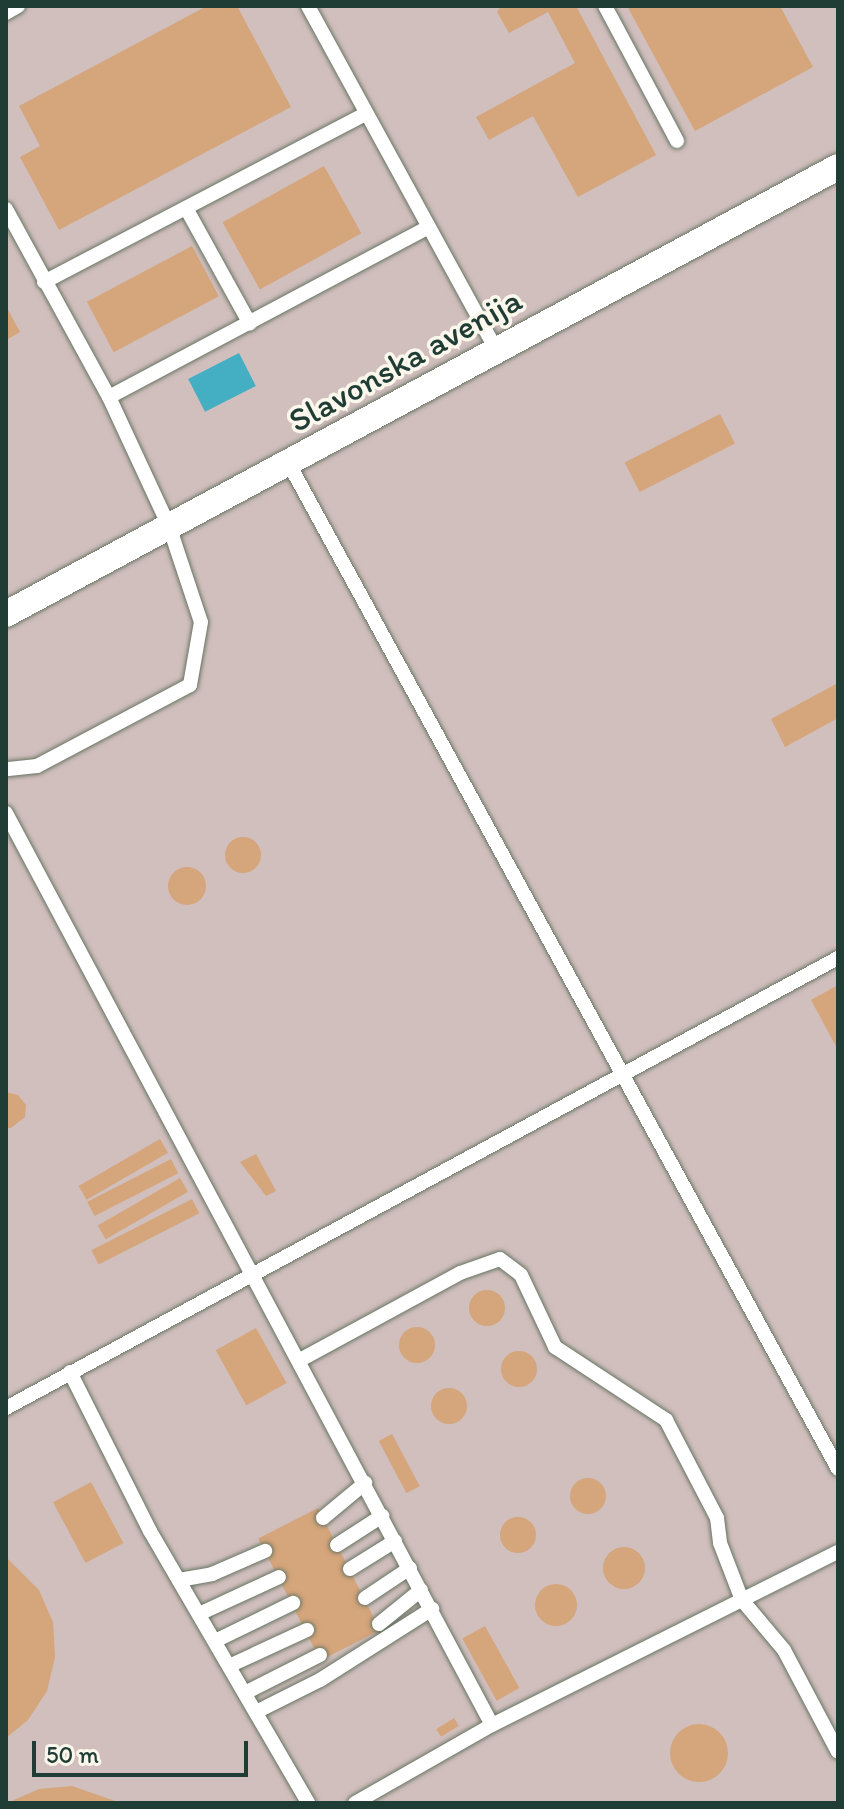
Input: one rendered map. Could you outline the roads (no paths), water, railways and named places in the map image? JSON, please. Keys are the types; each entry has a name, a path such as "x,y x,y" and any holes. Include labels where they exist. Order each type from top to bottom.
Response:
{"street":[{"name":"Slavonska avenija","path":"6,614 838,167"}],"lane":[{"path":"6,13 18,6"},
{"path":"308,6 497,351"},
{"path":"605,6 677,141"},
{"path":"44,282 365,114"},
{"path":"186,208 250,324"},
{"path":"6,209 109,397 169,526 201,622 190,685 37,766 6,769"},
{"path":"109,397 427,228"},
{"path":"289,464 838,1469"},
{"path":"6,813 492,1725"},
{"path":"6,1408 621,1071 838,958"},
{"path":"300,1360 460,1273 500,1259 521,1275 555,1347 666,1420 717,1518 720,1543 742,1600 784,1650 838,1752"},
{"path":"70,1372 179,1580 308,1803"},
{"path":"323,1518 365,1483"},
{"path":"337,1545 382,1516"},
{"path":"350,1569 395,1541"},
{"path":"179,1580 212,1574 265,1551"},
{"path":"355,1803 492,1725 838,1552"},
{"path":"365,1598 410,1568"},
{"path":"199,1614 279,1577"},
{"path":"379,1624 421,1590"},
{"path":"215,1641 293,1603"},
{"path":"256,1712 320,1680 432,1609"},
{"path":"229,1666 307,1630"},
{"path":"245,1693 320,1655"}],"water":[{"path":"239,353 256,386 205,412 188,379"}]}
